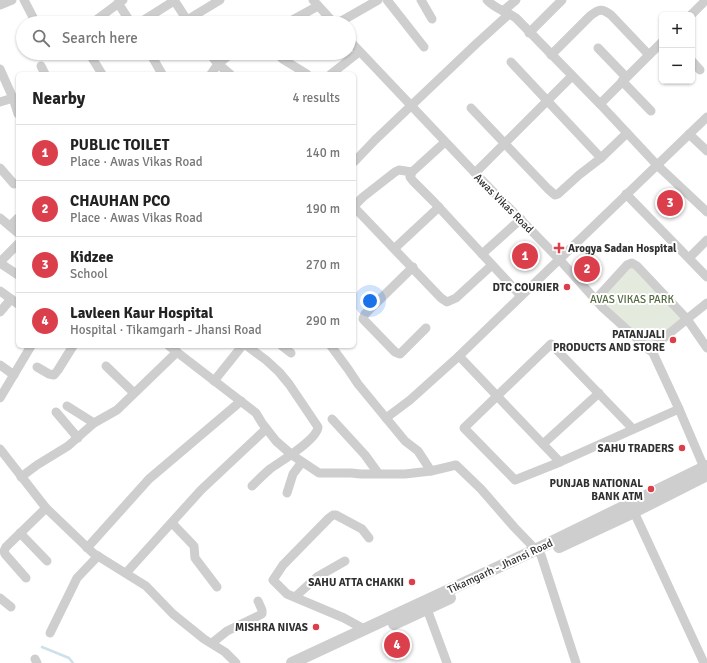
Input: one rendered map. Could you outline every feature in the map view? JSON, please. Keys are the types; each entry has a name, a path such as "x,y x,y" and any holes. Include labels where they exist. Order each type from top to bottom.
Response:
{"street":[{"path":"0,5 12,0"},
{"path":"24,0 32,16"},
{"path":"150,16 174,0 185,16"},
{"path":"196,16 220,0"},
{"path":"350,16 378,0"},
{"path":"386,0 424,47"},
{"path":"421,0 432,19"},
{"path":"487,0 491,5 516,18 657,165 707,212"},
{"path":"356,160 476,44 516,0"},
{"path":"529,33 562,0"},
{"path":"102,16 121,2 128,16"},
{"path":"297,16 315,3 327,16"},
{"path":"694,12 703,4"},
{"path":"551,55 590,16 596,11 601,10 610,15 649,55"},
{"path":"600,104 659,45"},
{"name":"Awas Vikas Road","path":"356,48 596,299 653,353 706,472"},
{"path":"598,48 651,111"},
{"path":"93,60 101,72"},
{"path":"154,60 161,72"},
{"path":"214,60 228,72"},
{"path":"212,72 223,60"},
{"path":"284,60 304,72"},
{"path":"334,72 349,60"},
{"path":"511,62 601,158"},
{"path":"695,64 700,70"},
{"path":"0,69 16,108"},
{"path":"475,173 572,76"},
{"path":"0,102 13,98"},
{"path":"471,108 555,195 601,158 626,133"},
{"path":"386,418 410,400 459,356 707,117"},
{"path":"689,134 707,151"},
{"path":"445,142 412,172 410,177 413,182 439,207 521,296"},
{"path":"0,168 14,184"},
{"path":"356,204 395,172 399,170 412,172"},
{"path":"626,194 707,277"},
{"path":"395,248 439,207"},
{"path":"356,208 441,298 447,302 456,298 492,264"},
{"path":"0,218 16,231"},
{"path":"482,254 521,219"},
{"path":"10,226 16,220"},
{"path":"689,258 707,240"},
{"path":"16,246 0,262 16,274"},
{"path":"596,299 627,265 632,262 687,319 707,348"},
{"path":"413,267 365,314 363,319 395,352 400,354 426,328"},
{"path":"0,291 14,301 0,312"},
{"path":"649,350 707,303"},
{"path":"634,429 551,344 464,428 515,480 560,462 679,409"},
{"path":"0,398 30,348"},
{"path":"37,367 49,374 54,375 72,348"},
{"path":"172,348 256,413 276,441 292,455 319,473 405,474 431,471 456,465 481,489 538,553 576,663"},
{"path":"214,381 240,348"},
{"path":"250,348 279,372 318,426 318,429 314,435 292,455 268,472 252,486"},
{"path":"285,348 291,353"},
{"path":"332,348 358,384 405,441 418,451 431,471"},
{"path":"21,477 37,465 68,446 94,423 117,410 177,352"},
{"path":"459,356 560,462"},
{"path":"0,365 14,375"},
{"path":"106,366 134,393"},
{"path":"543,444 599,393"},
{"path":"87,548 149,479 241,401"},
{"path":"66,406 94,423"},
{"path":"56,412 78,438"},
{"path":"332,419 365,455 378,473"},
{"path":"126,573 219,472 266,429"},
{"path":"1,453 46,508 87,548 146,586 173,614 204,639 225,652 236,663"},
{"path":"287,493 293,474 302,462"},
{"path":"308,663 351,639 427,609 538,553 634,512 706,472"},
{"name":"Tikamgarh - Jhansi Road","path":"292,663 351,639 364,629 538,553 706,472"},
{"path":"26,578 4,552 6,547 46,508"},
{"path":"634,512 704,663"},
{"path":"364,629 344,618 287,594 273,580 283,566 333,515 362,529 369,538"},
{"path":"172,523 194,546 195,558 217,587"},
{"path":"20,533 48,561"},
{"path":"50,632 77,578 98,556"},
{"path":"295,597 317,577 345,561"},
{"path":"0,598 11,606"},
{"path":"212,644 226,631 262,614 258,601"},
{"path":"427,609 447,663"}],"green space":[{"name":"AVAS VIKAS PARK","path":"630,264 684,319 650,347 599,301"}],"waterway":[{"path":"42,647 69,658 73,663"}],"place":[{"name":"Kidzee","path":"670,203"},
{"name":"Arogya Sadan Hospital","path":"559,248"},
{"name":"PUBLIC TOILET","path":"525,256"},
{"name":"CHAUHAN PCO","path":"587,269"},
{"name":"DTC COURIER","path":"567,287"},
{"name":"PATANJALI PRODUCTS AND STORE","path":"673,340"},
{"name":"SAHU TRADERS","path":"682,448"},
{"name":"PUNJAB NATIONAL BANK ATM","path":"651,489"},
{"name":"SAHU ATTA CHAKKI","path":"412,582"},
{"name":"MISHRA NIVAS","path":"316,627"},
{"name":"Lavleen Kaur Hospital","path":"397,645"}]}
